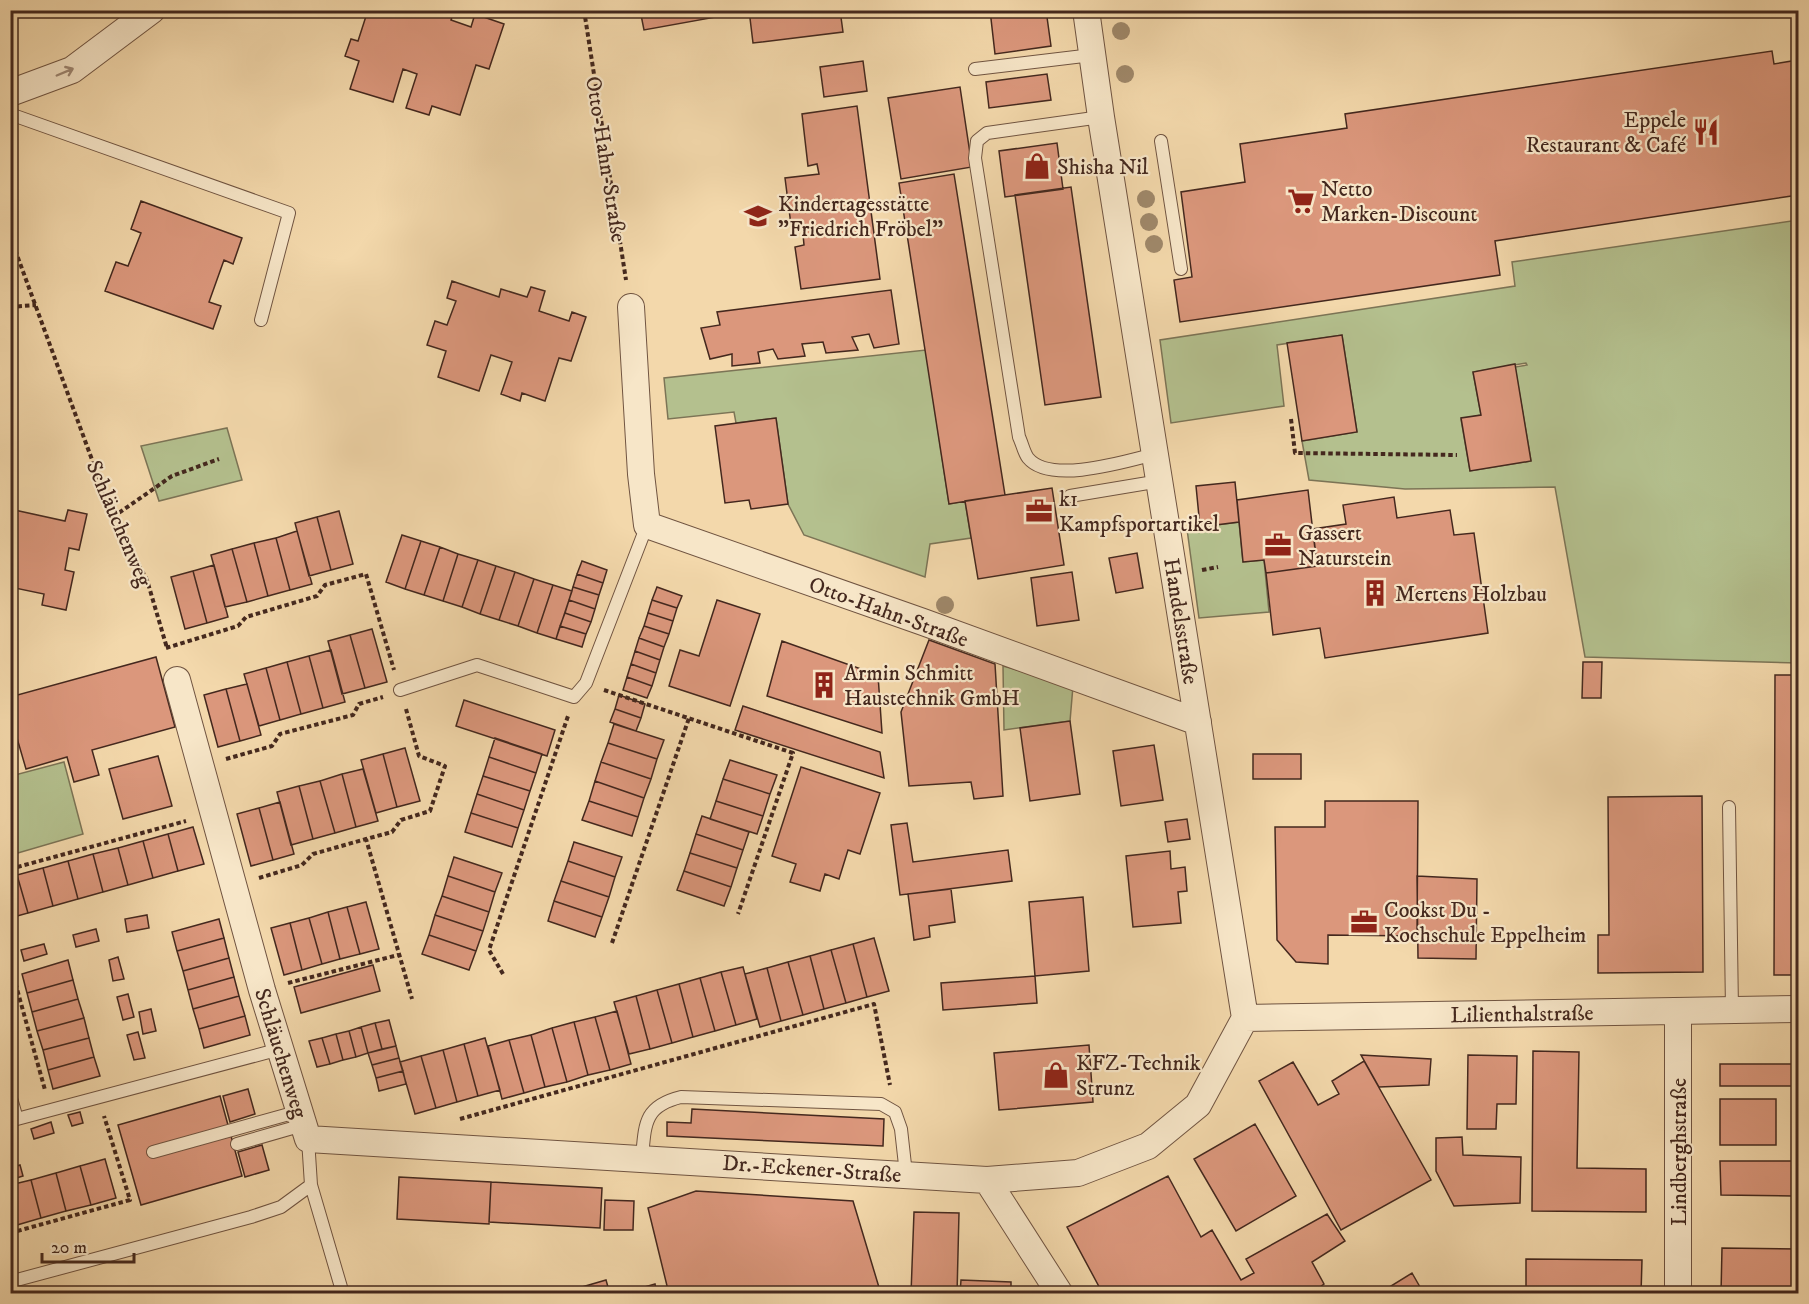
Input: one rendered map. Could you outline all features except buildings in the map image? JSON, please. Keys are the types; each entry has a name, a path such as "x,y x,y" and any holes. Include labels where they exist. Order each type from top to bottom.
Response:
{"street":[{"path":"10,93 72,70 152,10"},
{"name":"Handelsstraße","path":"1086,10 1101,117 1245,1018"},
{"path":"630,307 641,474 647,525"},
{"name":"Otto-Hahn-Straße","path":"647,525 1198,722"},
{"name":"Schläuchenweg","path":"177,680 262,990 304,1125"},
{"name":"Lilienthalstraße","path":"1245,1018 1798,1009"},
{"name":"Lindberghstraße","path":"1678,1011 1678,1293"},
{"name":"Dr.-Eckener-Straße","path":"304,1125 642,1158 987,1180 1078,1173 1148,1146 1198,1105 1245,1018"},
{"path":"987,1180 1060,1293"}],"lane":[{"path":"975,69 1092,56"},
{"path":"10,114 289,213 261,320"},
{"path":"1101,117 987,133 977,141 975,158 1019,437 1028,458 1038,466 1064,472 1133,460 1155,453"},
{"path":"1161,141 1181,270"},
{"path":"1070,496 1160,482"},
{"path":"400,691 477,665 574,697 586,683 647,525"},
{"path":"1729,807 1732,1010"},
{"path":"10,1095 17,1119 280,1049"},
{"path":"642,1158 644,1135 651,1112 664,1101 681,1097 881,1104 895,1112 901,1129 906,1174"},
{"path":"237,1144 304,1125"},
{"path":"153,1152 304,1125"},
{"name":"Schläuchenweg","path":"304,1125 311,1185 342,1293"},
{"path":"13,1281 251,1217 281,1207 311,1185"}],"path":[{"name":"Otto-Hahn-Straße","path":"584,10 630,307"},
{"name":"Schläuchenweg","path":"10,236 113,517 147,580 177,680"},
{"path":"10,307 36,305"},
{"path":"1291,418 1295,453 1457,455"},
{"path":"113,517 172,476 219,459"},
{"path":"166,648 238,626 246,617 318,596 325,585 366,574 419,756 445,766 430,811 401,820 392,832 313,854 302,865 233,885"},
{"path":"586,683 793,753 738,914"},
{"path":"200,767 272,746 280,734 353,715 359,704 400,691"},
{"path":"503,974 489,950 574,697"},
{"path":"612,943 689,718"},
{"path":"10,869 214,814"},
{"path":"366,839 412,999"},
{"path":"262,990 398,955"},
{"path":"10,972 12,971 51,1110"},
{"path":"450,1122 874,1004 895,1112"},
{"path":"10,1233 130,1200 99,1098"}],"green space":[{"path":"1798,220 1798,663 1585,657 1555,487 1405,489 1309,480 1302,441 1357,432 1342,335 1277,345 1284,406 1171,423 1160,340 1515,286 1512,262","holes":["1526,363 1527,365 1515,367 1531,461 1470,471 1461,419 1481,415 1473,372"]},
{"path":"926,350 949,504 965,501 971,538 930,544 925,577 804,535 788,504 776,418 736,423 734,412 668,419 664,378"},
{"path":"227,428 242,480 159,501 141,446"},
{"path":"1239,522 1243,562 1264,560 1269,612 1199,618 1187,529"},
{"path":"1003,666 1073,686 1070,721 1004,730"},
{"path":"64,762 83,834 11,855 11,776"}],"place":[{"name":"Eppele Restaurant & Café","path":"1706,132"},
{"name":"Shisha Nil","path":"1037,166"},
{"name":"Netto Marken-Discount","path":"1301,201"},
{"name":"Kindertagesstätte \"Friedrich Fröbel\"","path":"758,216"},
{"name":"k1 Kampfsportartikel","path":"1039,511"},
{"name":"Gassert Naturstein","path":"1278,545"},
{"name":"Mertens Holzbau","path":"1375,593"},
{"name":"Armin Schmitt Haustechnik GmbH","path":"824,685"},
{"name":"Cookst Du - Kochschule Eppelheim","path":"1364,922"},
{"name":"KFZ-Technik Strunz","path":"1056,1075"}]}
